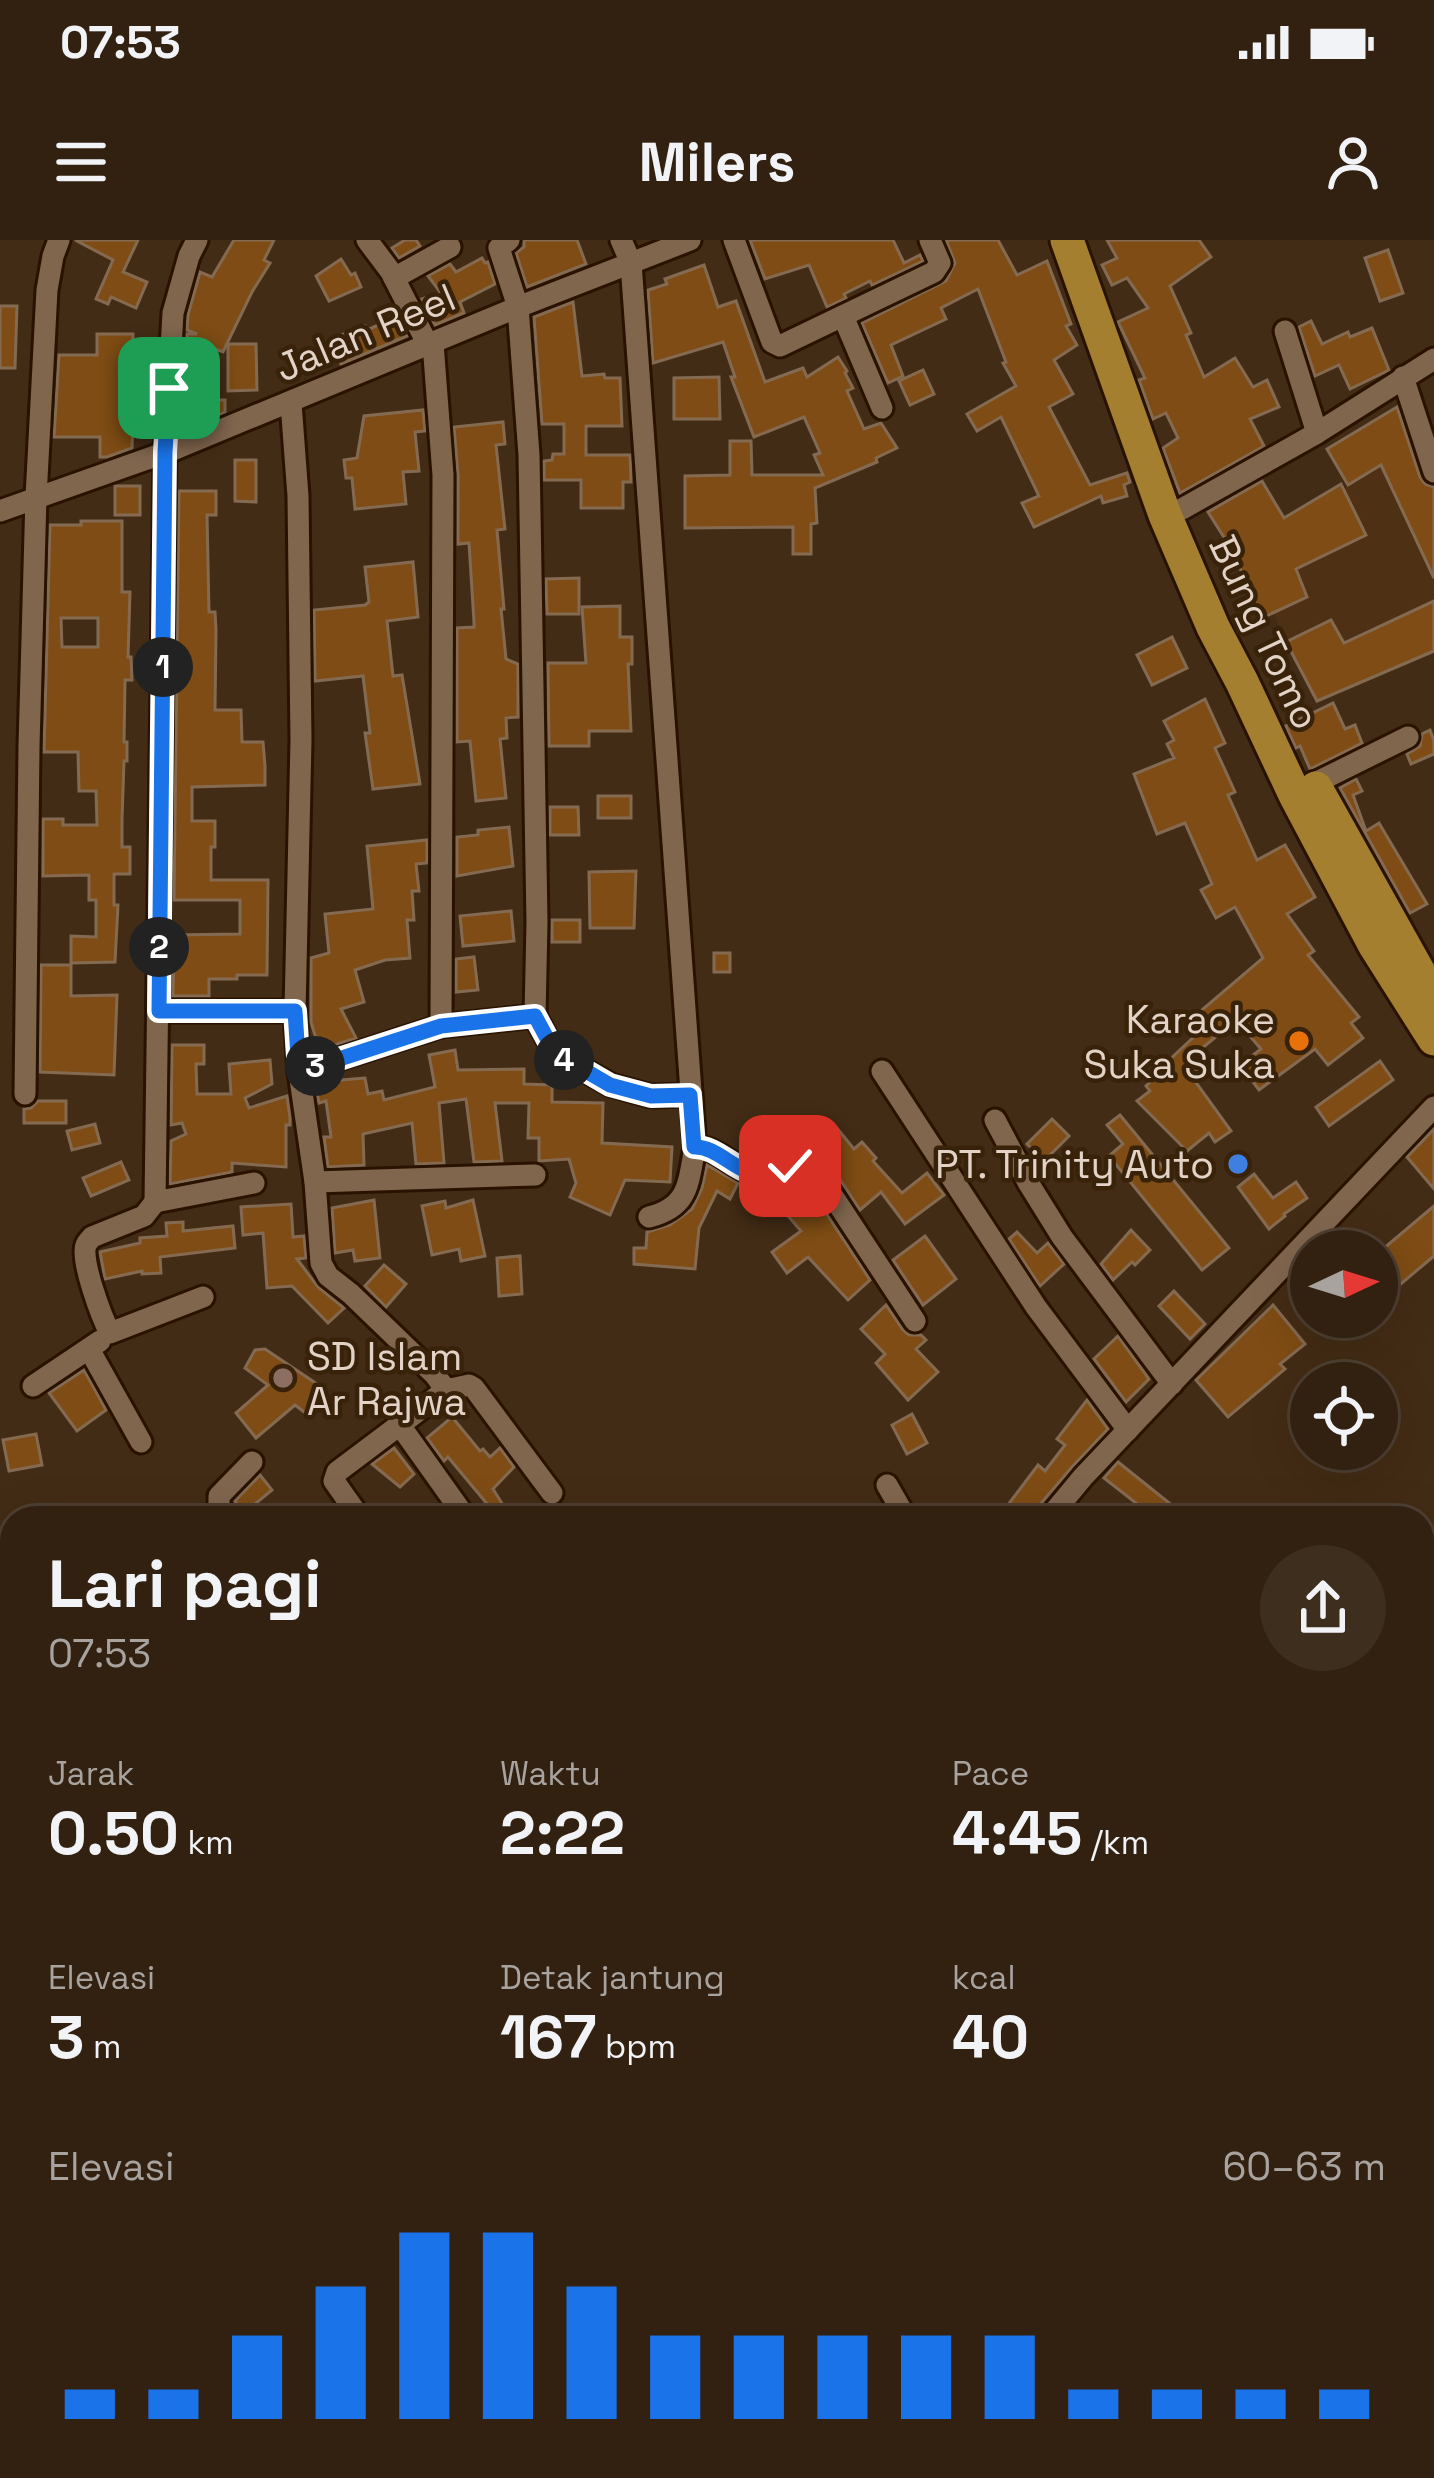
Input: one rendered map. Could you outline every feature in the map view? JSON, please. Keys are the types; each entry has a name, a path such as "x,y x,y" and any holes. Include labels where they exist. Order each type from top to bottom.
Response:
{"main road":[{"name":"Bung Tomo","path":"1067,240 1165,515 1304,789 1375,946 1434,1039"},
{"name":"Bung Tomo","path":"1084,240 1221,623"},
{"name":"Bung Tomo","path":"1304,789 1434,999"}],"street":[{"path":"26,1094 36,497 47,290 59,240"},
{"path":"110,1334 95,1297 86,1243 144,1216 155,1202 165,452 173,313 197,240"},
{"path":"367,240 430,344 443,475 441,1026"},
{"path":"509,240 499,248 518,307 529,455 535,1016 555,1053 610,1085 651,1096 690,1095"},
{"path":"621,240 631,263 694,1147 686,1187 676,1206 649,1217"},
{"name":"Jalan Reel","path":"0,512 291,403 689,240"},
{"path":"734,240 774,344 780,346 934,272 940,262 930,240"},
{"path":"394,278 449,247"},
{"path":"843,316 883,408"},
{"path":"1285,332 1317,433"},
{"path":"1182,508 1317,433 1434,359"},
{"path":"1403,377 1434,472"},
{"path":"291,403 298,496 301,740 295,1011 323,1270 446,1390"},
{"path":"1304,789 1408,737"},
{"path":"159,1011 295,1011"},
{"path":"299,1072 441,1026 535,1016"},
{"path":"882,1071 1036,1307 1128,1430"},
{"path":"1060,1506 1434,1107"},
{"path":"995,1120 1062,1237 1172,1384"},
{"path":"694,1147 706,1147 759,1174 797,1162 814,1169 915,1321"},
{"path":"315,1182 535,1175"},
{"path":"155,1202 254,1183"},
{"path":"33,1387 110,1334 203,1297"},
{"path":"89,1349 141,1442"},
{"path":"351,1506 335,1476 446,1390 463,1385 474,1388 552,1493"},
{"path":"399,1424 457,1506"},
{"path":"219,1506 219,1496 252,1462"},
{"path":"887,1485 899,1506"}],"shaded area":[{"path":"1422,443 1434,493 1434,647 1316,704 1243,548"}],"building":[{"path":"75,240 138,240 123,272 147,282 136,308 111,297 108,304 96,299 113,260"},
{"path":"234,240 274,240 264,260 270,263 223,352 187,339 187,334 197,334 187,330 188,315 200,272 212,277"},
{"path":"416,240 420,246 399,258 392,248"},
{"path":"524,240 577,240 586,264 527,287 516,253 524,247"},
{"path":"750,240 893,240 904,263 920,255 923,261 872,285 870,281 827,307 809,265 765,279"},
{"path":"946,240 998,240 1017,275 1047,261 1071,324 1066,326 1077,345 1054,360 1073,394 1049,407 1090,485 1127,473 1127,496 1103,503 1101,496 1034,527 1022,503 1039,496 1001,417 977,431 967,414 1016,386 1003,363 978,289 941,308 946,319 891,345 903,376 888,383 862,323 946,281 955,263"},
{"path":"1107,240 1199,240 1211,257 1170,286 1204,377 1235,358 1253,387 1267,380 1279,407 1250,419 1264,446 1180,493 1163,448 1178,438 1166,413 1153,419 1139,380 1145,378 1118,322 1148,308 1127,278 1112,285 1102,265 1117,258"},
{"path":"1388,250 1403,293 1380,301 1365,258"},
{"path":"482,258 495,284 460,302 464,313 435,325 422,299 441,293 428,276 450,264 456,272"},
{"path":"341,259 361,287 329,301 316,276"},
{"path":"704,265 718,307 736,301 765,382 803,368 807,377 838,357 847,371 853,388 847,391 864,429 881,423 897,448 876,458 877,462 815,488 817,523 811,524 811,554 793,554 793,527 685,528 685,476 730,475 730,441 751,441 752,475 823,475 814,455 820,453 804,417 754,437 723,342 653,363 648,290"},
{"path":"573,302 582,376 620,378 622,426 586,426 586,455 630,455 631,482 623,482 623,508 581,508 581,480 544,480 544,461 552,460 553,454 564,454 564,424 542,424 534,317"},
{"path":"0,306 17,306 15,368 0,368"},
{"path":"397,317 407,336 341,364 331,339"},
{"path":"1311,321 1322,344 1372,328 1389,370 1350,389 1339,365 1315,376 1299,327"},
{"path":"97,334 133,334 136,424 132,448 107,457 100,457 100,437 54,437 59,355 97,355"},
{"path":"228,344 256,344 257,390 228,391"},
{"path":"923,370 934,394 910,405 899,381"},
{"path":"719,377 720,419 674,419 674,378"},
{"path":"183,400 225,400 225,412 209,419 182,419"},
{"path":"1397,407 1420,477 1434,487 1434,578 1381,465 1348,485 1327,449"},
{"path":"423,410 425,431 415,432 419,471 403,472 406,504 355,509 352,478 346,478 344,460 357,458 364,416"},
{"path":"503,422 505,444 496,445 505,529 497,530 501,609 506,659 518,664 518,717 506,718 507,738 500,739 506,798 476,801 470,741 457,742 457,628 474,627 474,622 469,543 458,544 454,427"},
{"path":"235,460 256,460 256,502 235,501"},
{"path":"1262,481 1284,518 1341,484 1366,535 1296,569 1307,597 1262,618 1232,550 1208,512"},
{"path":"115,486 140,486 140,515 115,515"},
{"path":"179,491 216,491 216,515 207,515 209,612 215,612 216,630 215,710 241,710 242,742 263,742 265,766 265,785 192,787 192,821 215,821 211,880 268,880 267,975 209,979 209,996 173,996 174,935 240,934 240,900 174,900"},
{"path":"81,521 122,521 122,592 130,592 132,680 125,680 122,847 130,847 130,874 114,874 114,905 118,905 115,962 71,963 71,936 96,937 96,900 89,900 89,875 43,876 43,819 63,819 63,825 97,825 96,791 79,791 78,752 44,752 50,525 81,525","holes":["61,618 98,618 98,647 62,647"]},
{"path":"413,562 418,617 387,621 393,676 402,675 420,784 373,789 363,676 315,681 314,610 365,605 369,602 365,567"},
{"path":"579,578 579,614 547,614 546,579"},
{"path":"1434,601 1434,651 1317,701 1286,642 1331,620 1344,643"},
{"path":"620,606 620,637 632,637 632,664 628,664 631,731 589,731 589,746 549,746 548,663 586,663 582,607"},
{"path":"1172,637 1187,668 1152,685 1137,655"},
{"path":"1205,699 1225,743 1215,748 1235,792 1228,795 1257,860 1285,845 1315,897 1287,914 1314,951 1308,955 1359,1017 1351,1023 1363,1038 1328,1065 1315,1049 1259,1090 1240,1065 1261,1049 1236,1020 1189,1059 1199,1070 1192,1077 1231,1131 1215,1142 1209,1133 1187,1151 1137,1101 1150,1091 1146,1086 1165,1064 1199,1032 1189,1021 1263,958 1235,907 1216,918 1201,890 1212,884 1185,823 1157,834 1134,774 1174,758 1167,744 1174,740 1164,721"},
{"path":"1333,703 1345,729 1355,725 1362,743 1310,769 1286,726"},
{"path":"1430,730 1434,754 1411,764 1407,754 1420,746 1422,734"},
{"path":"1356,779 1362,791 1353,795 1366,831 1379,823 1427,904 1410,913 1340,788"},
{"path":"598,796 631,796 631,818 598,818"},
{"path":"550,807 578,807 579,835 550,835"},
{"path":"509,827 513,866 457,876 457,837"},
{"path":"427,840 427,863 416,864 419,891 412,891 414,920 407,920 410,958 355,970 364,1002 341,1009 356,1038 313,1052 317,1042 311,1022 311,958 329,953 325,914 373,909 367,846"},
{"path":"636,871 634,928 590,928 589,872"},
{"path":"511,911 514,941 463,946 460,916"},
{"path":"552,920 580,920 580,942 552,942"},
{"path":"714,953 730,953 730,972 714,972"},
{"path":"474,957 478,990 456,992 456,959"},
{"path":"41,965 71,965 71,996 117,995 114,1075 40,1072"},
{"path":"172,1045 204,1045 204,1064 196,1064 197,1094 231,1094 229,1064 270,1060 272,1084 245,1098 249,1108 287,1096 286,1167 232,1163 232,1172 170,1184 171,1141 186,1134 182,1123 171,1125"},
{"path":"455,1050 458,1070 524,1069 524,1084 552,1085 552,1102 603,1103 602,1143 672,1147 670,1182 625,1180 610,1215 570,1197 576,1183 569,1159 539,1161 539,1138 528,1138 529,1103 495,1103 502,1161 474,1162 466,1099 439,1103 444,1163 416,1164 412,1123 363,1134 364,1165 328,1167 324,1137 331,1137 326,1101 319,1103 316,1087 365,1078 368,1094 382,1091 384,1100 435,1087 429,1055"},
{"path":"1380,1061 1393,1080 1329,1126 1316,1107"},
{"path":"38,1101 66,1101 66,1123 24,1123 24,1109"},
{"path":"1120,1115 1229,1248 1202,1270 1109,1156 1123,1144 1107,1125"},
{"path":"1052,1119 1069,1136 1044,1161 1027,1144"},
{"path":"95,1124 100,1143 72,1150 67,1131"},
{"path":"836,1127 854,1149 862,1142 902,1193 927,1173 944,1195 905,1224 881,1192 860,1210 828,1161 810,1149"},
{"path":"1434,1129 1434,1189 1407,1157"},
{"path":"121,1162 129,1180 91,1196 83,1178"},
{"path":"707,1165 738,1183 730,1199 717,1191 699,1228 695,1269 634,1264 634,1248 646,1248 647,1232 670,1225 692,1209"},
{"path":"1254,1174 1273,1198 1296,1182 1307,1198 1269,1229 1238,1187"},
{"path":"797,1179 805,1181 870,1280 848,1300 808,1257 787,1273 772,1252 801,1231 788,1216 800,1206 784,1186"},
{"path":"374,1200 380,1258 355,1261 353,1250 335,1253 332,1208"},
{"path":"473,1200 485,1256 461,1261 459,1249 432,1255 422,1206 445,1201 446,1208"},
{"path":"291,1204 293,1237 304,1236 306,1258 297,1259 318,1287 344,1308 328,1323 292,1286 267,1288 263,1233 243,1235 241,1207"},
{"path":"1434,1206 1434,1256 1398,1286 1398,1236"},
{"path":"183,1222 183,1231 233,1226 235,1248 160,1257 161,1273 142,1271 105,1279 100,1252 140,1243 140,1238 167,1236 166,1223"},
{"path":"1131,1230 1150,1250 1113,1280 1101,1264"},
{"path":"1017,1232 1037,1253 1048,1243 1064,1264 1040,1286 1009,1239"},
{"path":"925,1236 956,1279 923,1305 893,1260"},
{"path":"520,1256 522,1294 499,1296 497,1258"},
{"path":"384,1265 406,1284 386,1307 365,1286"},
{"path":"1174,1291 1205,1324 1190,1339 1159,1306"},
{"path":"886,1305 903,1330 926,1340 916,1349 938,1372 908,1400 876,1363 885,1354 861,1329"},
{"path":"1273,1305 1290,1326 1290,1338 1300,1338 1305,1344 1280,1364 1285,1369 1228,1417 1196,1380"},
{"path":"1118,1336 1149,1379 1126,1402 1094,1359"},
{"path":"265,1349 323,1388 308,1415 295,1405 256,1438 236,1413 268,1385 245,1368 255,1350"},
{"path":"84,1370 106,1410 77,1431 49,1393"},
{"path":"1087,1400 1108,1429 1039,1506 1007,1506 1038,1465 1045,1471 1065,1445 1057,1439"},
{"path":"912,1414 927,1443 907,1454 892,1425"},
{"path":"452,1417 480,1451 490,1457 500,1448 514,1467 493,1489 504,1506 486,1506 427,1438"},
{"path":"36,1434 42,1465 9,1471 3,1440"},
{"path":"394,1448 414,1474 400,1487 372,1464"},
{"path":"1118,1462 1173,1506 1140,1506 1104,1478"},
{"path":"260,1475 272,1490 253,1506 239,1506 235,1501"}],"place":[{"name":"Karaoke Suka Suka","path":"1299,1041"},
{"name":"PT. Trinity Auto","path":"1238,1164"},
{"name":"SD Islam Ar Rajwa","path":"283,1378"}],"route":[{"path":"169,388 159,1011 295,1011 299,1072 441,1026 535,1016 555,1053 610,1085 651,1096 690,1095 694,1147 706,1147 759,1174 790,1166"}]}
